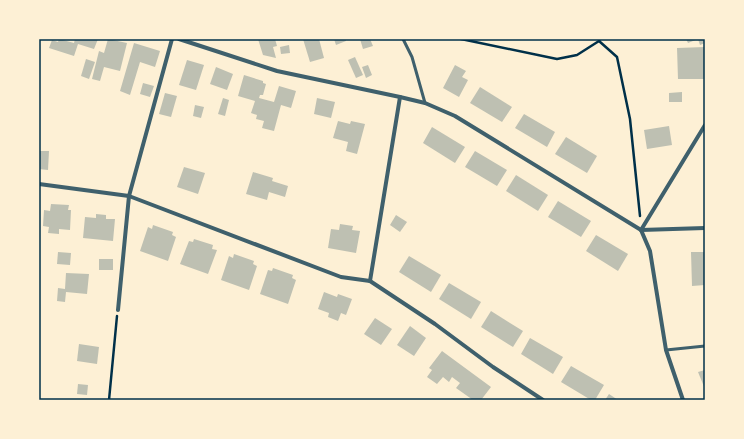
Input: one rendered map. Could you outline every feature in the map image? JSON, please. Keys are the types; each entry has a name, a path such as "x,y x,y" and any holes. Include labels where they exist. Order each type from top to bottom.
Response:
{"street":[{"path":"118,310 129,196 172,39"},
{"path":"179,39 278,71 425,103 455,116 641,230 705,228"},
{"path":"370,281 400,97"},
{"path":"641,230 705,125"},
{"path":"39,184 129,196 342,277 370,281 435,324 493,367 543,400"},
{"path":"641,230 650,251 666,350 683,400"}],"lane":[{"path":"403,39 412,57 425,103"},
{"path":"666,350 705,346"}],"path":[{"path":"461,39 557,59 577,55 599,40 617,57 630,119 641,230"},
{"path":"108,400 118,310"}],"building":[{"path":"59,39 74,43 75,39 98,39 94,49 78,44 74,56 49,48 52,40 58,42"},
{"path":"108,39 127,43 120,71 104,67 100,81 92,79 99,51 104,53"},
{"path":"258,39 275,39 277,46 273,47 276,58 263,55"},
{"path":"303,39 319,39 324,58 310,62"},
{"path":"334,39 346,39 346,41 336,45"},
{"path":"360,39 370,39 373,46 363,49"},
{"path":"686,39 698,39 688,43"},
{"path":"698,39 705,39 705,43 700,45"},
{"path":"134,43 160,51 155,67 140,62 130,95 120,91"},
{"path":"289,45 290,53 281,54 280,47"},
{"path":"705,47 705,79 678,79 677,48"},
{"path":"355,57 363,75 356,78 348,60"},
{"path":"86,59 95,62 89,79 81,76"},
{"path":"187,60 204,65 196,90 179,85"},
{"path":"368,65 372,75 366,78 362,67"},
{"path":"455,65 466,71 462,77 468,80 459,97 443,88"},
{"path":"216,67 233,74 227,90 210,84"},
{"path":"244,75 263,81 263,83 266,84 263,95 260,95 259,98 274,102 279,86 296,91 291,108 281,105 274,131 262,128 264,121 256,119 257,115 251,113 255,101 238,96"},
{"path":"143,83 154,86 150,97 140,94"},
{"path":"480,87 512,107 502,122 470,103"},
{"path":"682,92 682,102 669,102 669,93"},
{"path":"165,93 177,96 171,117 159,114"},
{"path":"223,98 229,100 225,116 218,114"},
{"path":"317,98 335,102 331,118 314,114"},
{"path":"195,105 204,107 201,118 193,116"},
{"path":"524,114 555,132 547,147 515,128"},
{"path":"338,121 350,124 351,121 365,124 357,154 346,151 348,142 333,138"},
{"path":"669,126 672,145 647,149 644,130"},
{"path":"432,127 465,147 455,163 423,143"},
{"path":"566,137 597,156 587,173 555,154"},
{"path":"39,151 49,151 48,170 39,169"},
{"path":"475,151 507,170 497,186 465,167"},
{"path":"184,167 205,173 198,194 177,187"},
{"path":"253,172 273,178 272,181 288,186 285,197 269,192 267,200 246,194"},
{"path":"516,175 548,195 538,211 506,191"},
{"path":"558,201 591,221 581,237 548,217"},
{"path":"51,204 69,205 68,210 71,210 70,230 59,229 59,234 48,233 49,227 43,226 44,210 50,211"},
{"path":"96,214 106,215 106,219 115,219 113,241 83,238 85,217 96,218"},
{"path":"396,215 407,222 400,232 390,225"},
{"path":"340,224 353,226 352,230 360,231 356,253 328,248 331,229 339,230"},
{"path":"153,225 173,232 172,235 176,237 168,261 140,251 148,227 152,229"},
{"path":"596,235 628,254 618,271 586,251"},
{"path":"194,239 213,245 212,249 217,250 208,274 180,264 189,241 193,242"},
{"path":"58,252 71,253 70,265 57,264"},
{"path":"691,252 705,252 705,285 692,286"},
{"path":"234,254 254,261 253,264 257,266 249,290 221,280 229,256 233,258"},
{"path":"409,256 441,275 431,292 399,272"},
{"path":"99,259 113,259 113,270 99,270"},
{"path":"273,268 293,275 292,278 296,280 288,304 260,294 268,270 272,271"},
{"path":"66,273 89,274 87,294 66,292 65,302 57,301 58,288 65,289"},
{"path":"449,283 481,302 471,319 439,299"},
{"path":"324,292 337,297 338,294 352,299 346,315 341,313 338,321 328,317 329,313 318,309"},
{"path":"491,311 523,331 513,347 481,327"},
{"path":"375,318 392,329 381,345 364,334"},
{"path":"410,326 426,338 414,356 397,345"},
{"path":"530,338 563,357 553,374 521,354"},
{"path":"79,344 99,347 97,364 77,361"},
{"path":"442,351 491,387 481,400 473,400 456,388 460,383 452,377 449,382 443,377 437,384 427,377 432,370 429,368"},
{"path":"571,366 604,385 595,400 591,400 561,382"},
{"path":"705,370 705,389 698,372"},
{"path":"78,384 88,385 87,395 77,394"},
{"path":"609,394 618,400 605,400"}]}
